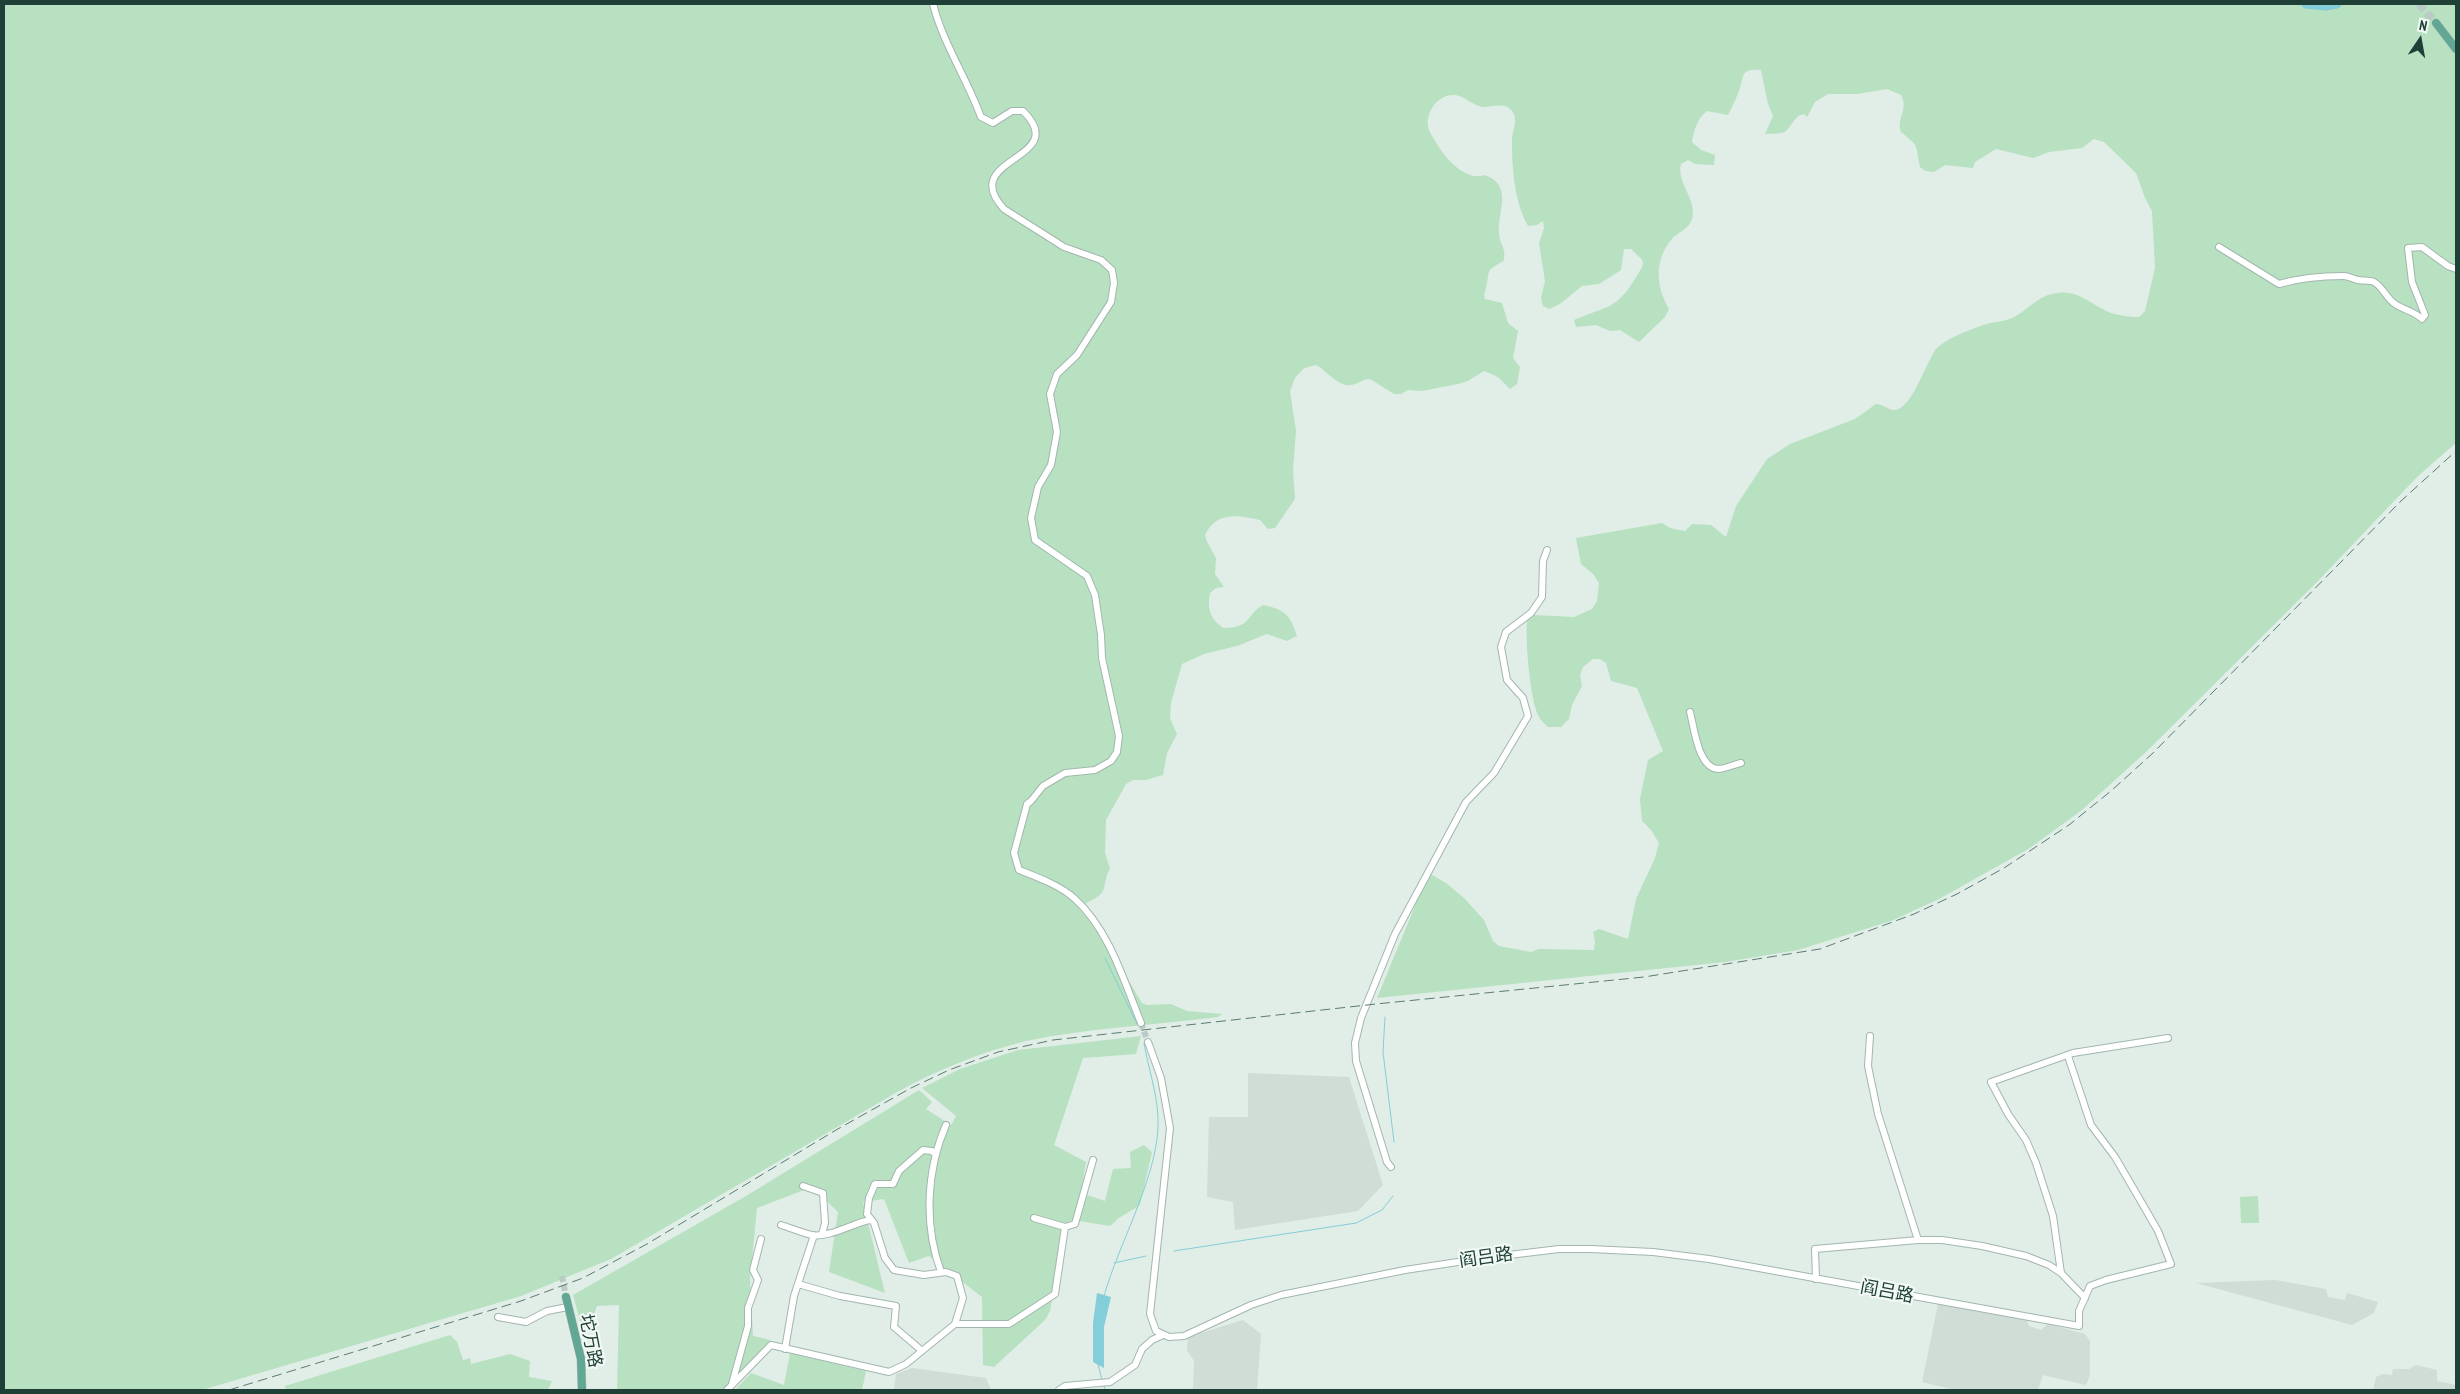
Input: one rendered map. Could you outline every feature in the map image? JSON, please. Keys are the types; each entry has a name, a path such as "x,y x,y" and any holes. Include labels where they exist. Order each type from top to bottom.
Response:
{"main road":[{"path":"2436,23 2456,49"},
{"name":"坨万路","path":"566,1297 581,1359 582,1390"}],"street":[{"path":"933,4 948,46 969,85 981,117 994,122 1012,111 1023,111 1032,120 1036,131 1030,148 1001,168 994,177 994,194 998,203 1004,210 1064,247 1101,260 1112,270 1114,283 1111,302 1077,355 1057,374 1050,394 1057,432 1051,466 1038,488 1031,518 1035,540 1087,576 1095,595 1101,634 1102,658 1119,736 1117,752 1111,761 1095,770 1065,773 1043,786 1031,802 1027,804 1014,853 1019,870 1040,878 1074,898 1102,932 1141,1024"},
{"path":"2219,247 2279,284 2302,278 2314,279 2322,276 2345,276 2356,280 2372,281 2380,286 2396,305 2415,313 2422,319 2426,314 2412,282 2408,248 2422,247 2448,266 2456,269"},
{"path":"1391,1167 1387,1162 1356,1061 1354,1043 1379,969 1425,875 1466,802 1494,773 1528,716 1523,698 1507,680 1501,647 1506,632 1531,614 1542,597 1543,561 1547,550"},
{"path":"1690,712 1699,749 1706,763 1718,769 1742,763"},
{"path":"1870,1036 1868,1066 1878,1114 1918,1240"},
{"path":"2061,1273 2053,1216 2036,1163 2026,1140 2008,1114 1991,1082 2073,1054 2168,1038"},
{"path":"1059,1390 1065,1386 1110,1382 1135,1365 1142,1349 1152,1340 1163,1335 1154,1327 1150,1314 1170,1128 1161,1078 1148,1042"},
{"path":"1816,1279 1815,1249 1918,1240 1942,1240 2012,1252 2039,1260 2061,1273 2084,1300 2090,1286 2106,1280 2171,1264 2158,1231 2144,1205 2115,1157 2091,1125 2068,1056"},
{"path":"942,1272 933,1250 931,1237 930,1184 936,1155 946,1126"},
{"path":"730,1388 770,1345 889,1372 906,1364 955,1324 963,1298 956,1276 942,1272 924,1275 894,1270 885,1258 874,1223 867,1214 869,1198 875,1184 893,1184 899,1172 923,1150 932,1151 936,1155"},
{"path":"1034,1218 1065,1227 1075,1224 1093,1160"},
{"path":"803,1186 824,1193 825,1223 822,1234"},
{"path":"781,1225 814,1235 870,1220"},
{"path":"955,1324 1009,1324 1055,1294 1065,1227"},
{"path":"785,1348 798,1284 814,1235"},
{"path":"730,1388 748,1326 748,1308 758,1280 753,1270 761,1239"},
{"name":"阎吕路","path":"1163,1335 1173,1338 1184,1336 1251,1305 1289,1293 1405,1270 1560,1249 1599,1249 1684,1255 2079,1326 2079,1312 2084,1300"},
{"path":"798,1284 840,1296 896,1306 894,1327 921,1350"},
{"path":"498,1317 526,1322 548,1311 568,1307"}],"shaded area":[{"path":"1248,1073 1349,1077 1383,1185 1358,1211 1235,1230 1233,1202 1207,1197 1209,1117 1248,1117"},
{"path":"2275,1280 2326,1289 2328,1297 2345,1300 2347,1293 2378,1302 2374,1313 2352,1325 2196,1283"},
{"path":"1938,1304 2027,1320 2029,1326 2041,1330 2048,1324 2085,1334 2090,1341 2090,1375 2086,1385 2043,1375 2038,1390 1955,1390 1922,1382"},
{"path":"1243,1320 1261,1334 1257,1390 1193,1390 1194,1361 1187,1350 1188,1337"},
{"path":"2416,1365 2437,1370 2437,1381 2456,1385 2456,1390 2373,1390 2376,1377 2383,1374 2392,1375 2393,1369 2409,1369"},
{"path":"912,1368 986,1378 991,1390 894,1390 896,1374"}],"green space":[{"path":"4,4 2301,4 2323,8 2344,4 2456,4 2456,443 2418,476 2317,582 2146,752 2082,810 2030,848 1939,899 1891,921 1798,950 1725,962 1377,998 1415,906 1410,901 1425,871 1446,883 1464,898 1484,920 1493,941 1499,946 1531,952 1539,949 1594,950 1593,932 1599,929 1628,939 1636,899 1655,858 1659,843 1651,830 1642,821 1640,799 1648,760 1663,751 1637,688 1611,681 1606,663 1600,659 1593,659 1583,667 1580,675 1582,686 1572,705 1569,719 1561,727 1548,727 1540,718 1535,707 1530,683 1527,655 1527,621 1534,615 1574,617 1592,609 1597,601 1599,583 1593,574 1581,564 1576,538 1662,523 1670,528 1685,531 1692,524 1711,525 1726,537 1736,506 1767,459 1790,444 1855,419 1876,404 1892,410 1901,408 1913,393 1934,353 1943,343 1977,327 2012,318 2044,297 2058,293 2077,295 2114,314 2139,317 2145,311 2155,268 2152,211 2136,173 2104,142 2094,139 2082,148 2049,152 2033,158 1996,149 1975,162 1973,168 1945,165 1934,172 1925,171 1920,167 1916,147 1901,132 1900,122 1904,105 1901,95 1887,89 1857,94 1828,94 1815,102 1807,117 1804,114 1798,116 1783,133 1765,134 1773,116 1768,104 1761,70 1750,70 1743,76 1739,91 1728,115 1707,111 1696,125 1692,142 1701,150 1715,155 1714,165 1695,164 1688,160 1681,164 1681,178 1690,198 1693,212 1690,223 1665,248 1659,265 1661,292 1669,309 1665,317 1639,342 1620,330 1610,331 1596,325 1576,327 1574,320 1611,305 1624,294 1642,267 1642,260 1632,249 1624,249 1621,270 1599,284 1582,286 1560,304 1549,309 1543,306 1541,298 1545,281 1539,243 1544,228 1543,221 1537,225 1528,226 1517,195 1512,140 1515,121 1514,114 1506,107 1483,107 1462,97 1448,95 1437,102 1430,113 1428,126 1430,132 1445,156 1460,170 1476,176 1485,175 1494,180 1502,193 1499,234 1504,252 1504,260 1490,270 1484,294 1485,299 1502,303 1508,323 1518,331 1513,358 1520,367 1517,384 1510,389 1498,377 1484,371 1468,381 1458,384 1422,391 1408,390 1401,394 1394,394 1370,379 1346,385 1337,381 1316,365 1304,368 1295,378 1290,391 1296,431 1293,470 1295,499 1275,528 1268,529 1260,520 1236,516 1221,518 1210,527 1205,535 1216,558 1215,574 1224,587 1216,588 1210,593 1209,609 1215,621 1224,628 1239,626 1263,605 1286,614 1297,636 1287,641 1267,634 1237,646 1204,654 1182,664 1171,703 1170,718 1177,734 1167,753 1163,775 1146,780 1133,780 1126,784 1106,820 1105,853 1110,868 1104,889 1102,893 1083,905 1142,1003 1147,1005 1171,1004 1187,1011 1222,1014 1218,1017 1097,1030 1026,1041 993,1050 961,1062 899,1091 611,1259 521,1296 202,1390 4,1390"},
{"path":"1141,1036 1136,1054 1083,1058 1054,1145 1086,1162 1081,1193 1105,1201 1113,1169 1131,1168 1130,1152 1144,1145 1152,1152 1140,1205 1110,1226 1073,1220 1065,1223 1050,1311 1045,1320 994,1367 983,1365 982,1297 929,1256 909,1263 884,1199 863,1202 885,1293 829,1272 838,1212 812,1187 757,1208 750,1279 753,1336 771,1340 724,1390 617,1390 619,1305 597,1306 585,1339 573,1295 746,1196 919,1090 932,1102 926,1109 951,1125 956,1116 922,1088 960,1069 1018,1050"},
{"path":"2258,1196 2259,1223 2241,1223 2240,1197"},
{"path":"450,1335 457,1342 463,1360 470,1358 471,1364 510,1354 530,1361 529,1377 552,1381 548,1390 286,1390 285,1386"},
{"path":"790,1353 866,1371 862,1390 735,1390 751,1373 784,1385"}],"water":[{"path":"1097,1293 1111,1297 1104,1327 1104,1368 1093,1362 1093,1323"}],"waterway":[{"path":"2306,4 2326,6 2337,4"},
{"path":"1105,958 1137,1024"},
{"path":"1385,1017 1383,1052 1394,1142"},
{"path":"1104,1296 1146,1183 1157,1138 1157,1108 1144,1043"},
{"path":"1174,1251 1356,1223 1382,1210 1393,1196"},
{"path":"1114,1263 1146,1256"},
{"path":"1098,1364 1102,1380"},
{"path":"1104,1386 1105,1390"}],"tunnel":[{"path":"2419,4 2436,23"},
{"path":"1141,1023 1148,1042"},
{"path":"562,1276 566,1297"}],"railway":[{"path":"229,1390 521,1301 583,1278 647,1244 836,1130 911,1088 949,1070 998,1052 1053,1040 1376,1004 1644,977 1820,949 1914,914 1957,894 2004,868 2069,825 2111,791 2153,753 2401,501 2456,451"}]}
